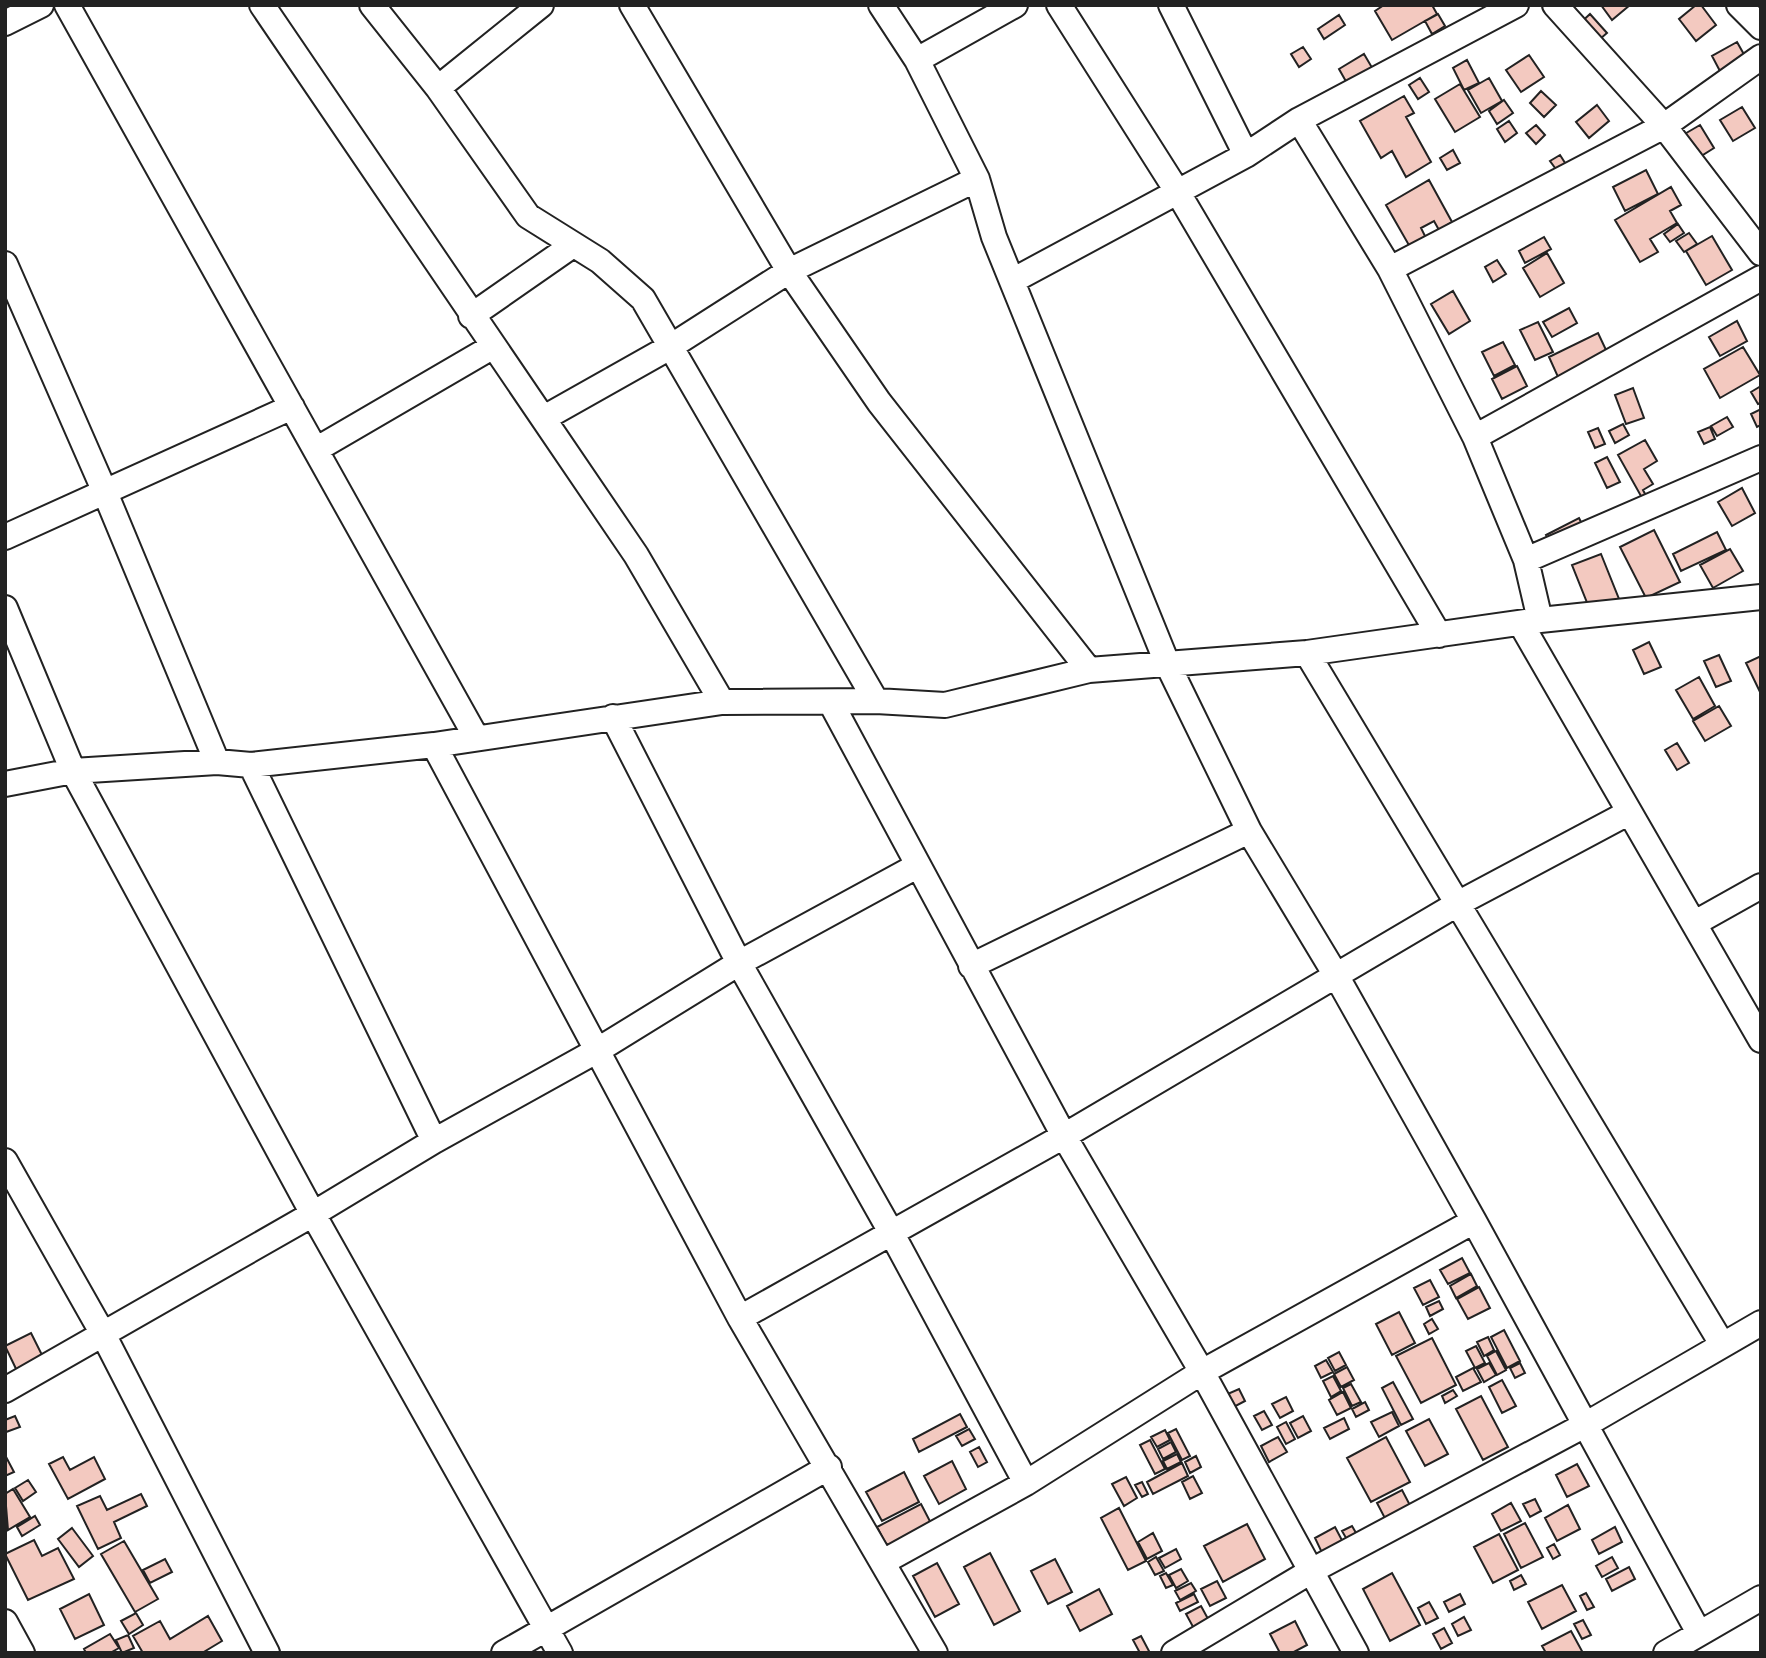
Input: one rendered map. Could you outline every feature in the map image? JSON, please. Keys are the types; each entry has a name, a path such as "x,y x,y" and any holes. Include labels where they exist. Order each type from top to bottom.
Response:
{"street":[{"path":"5,23 41,5"},
{"path":"67,5 476,737"},
{"path":"262,5 492,347 544,418 636,555 722,702"},
{"path":"372,5 438,88 528,216 600,261 643,299 876,701"},
{"path":"438,88 541,5"},
{"path":"632,5 789,271 879,402 1089,670"},
{"path":"881,5 917,60 977,179 994,237 1167,663 1249,831 1337,977 1474,1221 1699,1633"},
{"path":"917,60 1015,5"},
{"path":"1059,5 1177,191 1439,635"},
{"path":"1171,5 1246,155"},
{"path":"1013,281 1246,155 1299,120 1517,5"},
{"path":"1555,5 1664,126 1761,253"},
{"path":"1740,5 1761,27"},
{"path":"1390,269 1664,126 1761,57"},
{"path":"1299,120 1390,269 1475,437 1527,560 1530,622 1628,813 1695,923 1761,1040"},
{"path":"544,418 670,347 789,271 977,179"},
{"path":"471,316 573,245"},
{"path":"5,264 104,490 217,762"},
{"path":"1475,437 1761,278"},
{"path":"317,449 492,347"},
{"path":"5,537 292,407"},
{"path":"1527,560 1761,458"},
{"path":"5,784 73,771 217,762 251,765 435,745 722,702 876,701 945,705 1089,670 1307,653 1530,622 1761,597"},
{"path":"5,608 73,771 313,1214 560,1653"},
{"path":"1307,653 1722,1345"},
{"path":"831,703 1064,1136 1202,1372 1313,1570 1356,1653"},
{"path":"612,717 738,963 891,1232 1026,1483"},
{"path":"435,745 740,1318 935,1653"},
{"path":"251,765 434,1141"},
{"path":"740,1318 1064,1136 1459,903 1628,813"},
{"path":"971,966 1249,831"},
{"path":"5,1390 598,1049 738,963 917,866"},
{"path":"1695,923 1761,886"},
{"path":"5,1161 103,1334 267,1653"},
{"path":"883,1562 1026,1483 1202,1372 1474,1221"},
{"path":"1174,1653 1313,1570 1585,1425 1761,1324"},
{"path":"504,1653 829,1467"},
{"path":"1666,1653 1761,1598"},
{"path":"5,1622 23,1653"}],"building":[{"path":"1384,5 1432,5 1437,14 1392,40 1375,11"},
{"path":"1601,5 1630,5 1612,20"},
{"path":"1696,5 1701,5 1716,25 1696,41 1679,19"},
{"path":"1438,14 1445,26 1432,34 1425,21"},
{"path":"1590,14 1607,33 1593,45 1577,26"},
{"path":"1339,15 1345,25 1324,39 1318,29"},
{"path":"1737,42 1746,58 1721,73 1712,56"},
{"path":"1303,47 1311,59 1299,67 1291,54"},
{"path":"1364,54 1374,71 1348,85 1339,69"},
{"path":"1529,55 1544,77 1521,92 1506,70"},
{"path":"1467,60 1479,83 1464,90 1453,68"},
{"path":"1420,78 1429,92 1418,99 1409,85"},
{"path":"1489,78 1502,101 1481,113 1468,90"},
{"path":"1460,84 1480,117 1455,132 1435,99"},
{"path":"1541,91 1556,105 1544,117 1530,103"},
{"path":"1404,96 1414,113 1406,117 1431,162 1406,177 1392,151 1381,158 1360,121"},
{"path":"1504,100 1513,113 1497,124 1489,111"},
{"path":"1597,105 1609,121 1589,138 1576,122"},
{"path":"1742,107 1755,128 1733,141 1720,120"},
{"path":"1509,121 1517,133 1505,142 1497,129"},
{"path":"1536,125 1545,135 1536,144 1526,133"},
{"path":"1700,125 1714,148 1690,163 1676,139"},
{"path":"1453,150 1460,163 1447,170 1440,158"},
{"path":"1560,155 1567,166 1558,172 1550,161"},
{"path":"1646,170 1658,194 1625,211 1613,187"},
{"path":"1429,180 1452,222 1439,230 1434,221 1421,228 1426,238 1410,247 1386,205"},
{"path":"1671,187 1681,205 1670,211 1677,223 1650,239 1658,252 1640,262 1615,220"},
{"path":"1678,224 1684,233 1670,242 1664,234"},
{"path":"1689,233 1697,244 1684,252 1676,241"},
{"path":"1712,236 1732,270 1706,285 1686,251"},
{"path":"1544,237 1551,249 1525,263 1519,251"},
{"path":"1547,253 1564,283 1540,297 1523,268"},
{"path":"1497,260 1506,274 1493,282 1485,267"},
{"path":"1453,291 1470,321 1449,334 1431,304"},
{"path":"1569,308 1577,323 1552,337 1543,322"},
{"path":"1737,321 1747,341 1720,356 1709,337"},
{"path":"1538,322 1553,352 1535,360 1520,330"},
{"path":"1598,333 1607,352 1558,377 1549,357"},
{"path":"1503,342 1515,365 1494,376 1482,352"},
{"path":"1743,347 1760,375 1720,398 1704,369"},
{"path":"1517,366 1527,386 1502,399 1492,379"},
{"path":"1761,386 1761,403 1758,404 1751,392"},
{"path":"1633,388 1644,418 1626,424 1615,395"},
{"path":"1761,409 1761,425 1757,427 1751,414"},
{"path":"1727,417 1733,427 1717,436 1711,426"},
{"path":"1623,424 1629,435 1615,443 1609,431"},
{"path":"1710,427 1715,439 1704,444 1698,432"},
{"path":"1598,428 1605,444 1595,448 1588,432"},
{"path":"1645,440 1657,461 1644,469 1653,484 1643,490 1650,503 1646,505 1618,455"},
{"path":"1607,457 1620,482 1607,488 1595,463"},
{"path":"1742,488 1755,513 1732,526 1718,502"},
{"path":"1579,518 1585,530 1552,547 1546,535"},
{"path":"1654,530 1680,582 1646,598 1620,547"},
{"path":"1717,532 1726,550 1681,571 1673,554"},
{"path":"1730,549 1743,571 1713,588 1700,565"},
{"path":"1601,554 1619,599 1590,610 1572,565"},
{"path":"1649,642 1661,667 1644,674 1633,650"},
{"path":"1719,655 1731,681 1716,687 1704,661"},
{"path":"1761,656 1761,694 1746,663"},
{"path":"1699,677 1715,706 1693,719 1676,690"},
{"path":"1719,706 1731,726 1705,741 1693,721"},
{"path":"1677,743 1689,763 1677,770 1665,750"},
{"path":"1462,1258 1470,1273 1448,1284 1440,1270"},
{"path":"1471,1274 1477,1286 1456,1298 1450,1286"},
{"path":"1430,1280 1439,1297 1423,1305 1414,1288"},
{"path":"1479,1287 1490,1308 1468,1319 1457,1299"},
{"path":"1439,1301 1443,1309 1430,1316 1426,1307"},
{"path":"1399,1312 1415,1343 1392,1355 1376,1324"},
{"path":"1432,1319 1438,1329 1429,1334 1424,1324"},
{"path":"1504,1330 1520,1361 1507,1368 1491,1337"},
{"path":"31,1333 45,1361 19,1375 5,1346"},
{"path":"1488,1337 1494,1350 1484,1356 1477,1342"},
{"path":"1432,1338 1456,1385 1421,1403 1396,1356"},
{"path":"1476,1346 1485,1363 1475,1368 1466,1351"},
{"path":"1496,1351 1506,1370 1497,1375 1487,1356"},
{"path":"1339,1352 1346,1365 1335,1371 1328,1358"},
{"path":"1326,1360 1333,1372 1321,1378 1315,1366"},
{"path":"1489,1363 1496,1375 1484,1382 1477,1369"},
{"path":"1520,1363 1525,1373 1515,1378 1510,1368"},
{"path":"1347,1367 1354,1380 1341,1387 1334,1374"},
{"path":"1473,1368 1481,1382 1463,1391 1456,1377"},
{"path":"1333,1376 1341,1391 1331,1397 1323,1381"},
{"path":"1502,1380 1516,1406 1502,1413 1489,1387"},
{"path":"1393,1382 1413,1419 1401,1425 1382,1388"},
{"path":"1351,1384 1361,1402 1352,1406 1343,1388"},
{"path":"1239,1389 1245,1401 1230,1409 1223,1396"},
{"path":"1453,1390 1457,1396 1445,1403 1442,1396"},
{"path":"1343,1392 1351,1408 1337,1415 1329,1400"},
{"path":"1481,1396 1508,1447 1483,1460 1456,1409"},
{"path":"1286,1397 1293,1411 1280,1418 1272,1404"},
{"path":"1365,1402 1369,1410 1356,1417 1352,1409"},
{"path":"1264,1411 1272,1425 1262,1430 1254,1416"},
{"path":"1392,1412 1399,1426 1379,1437 1371,1422"},
{"path":"960,1414 967,1427 919,1452 913,1439"},
{"path":"15,1416 20,1427 6,1432 5,1420"},
{"path":"1303,1416 1311,1431 1298,1438 1290,1423"},
{"path":"1344,1418 1349,1429 1330,1439 1324,1428"},
{"path":"1429,1419 1448,1454 1425,1466 1406,1431"},
{"path":"1286,1422 1295,1439 1286,1444 1277,1427"},
{"path":"969,1429 975,1439 962,1446 956,1436"},
{"path":"1176,1429 1190,1456 1182,1460 1168,1433"},
{"path":"1165,1430 1170,1440 1157,1447 1151,1437"},
{"path":"1278,1437 1287,1452 1269,1462 1261,1446"},
{"path":"1386,1437 1410,1482 1371,1502 1347,1458"},
{"path":"1150,1440 1165,1469 1155,1474 1140,1445"},
{"path":"1171,1442 1176,1452 1163,1459 1158,1449"},
{"path":"979,1447 987,1462 978,1467 970,1452"},
{"path":"1177,1454 1181,1462 1167,1469 1163,1461"},
{"path":"5,1455 14,1472 5,1476"},
{"path":"1196,1456 1201,1467 1190,1473 1185,1462"},
{"path":"63,1457 70,1470 94,1457 105,1479 68,1499 49,1464"},
{"path":"952,1461 966,1489 939,1504 924,1476"},
{"path":"1182,1463 1188,1476 1153,1494 1147,1482"},
{"path":"1577,1464 1589,1486 1567,1497 1556,1475"},
{"path":"904,1472 919,1502 882,1521 866,1492"},
{"path":"1193,1476 1202,1493 1190,1499 1182,1482"},
{"path":"1126,1477 1137,1498 1124,1506 1112,1484"},
{"path":"28,1480 36,1492 23,1501 15,1488"},
{"path":"1142,1482 1148,1494 1142,1497 1135,1485"},
{"path":"13,1489 30,1517 8,1530 5,1494"},
{"path":"1402,1490 1414,1513 1389,1526 1377,1503"},
{"path":"141,1494 147,1506 114,1522 121,1538 98,1549 77,1506 100,1496 107,1510"},
{"path":"1535,1499 1541,1511 1530,1517 1523,1504"},
{"path":"1511,1503 1521,1521 1501,1531 1492,1514"},
{"path":"921,1504 935,1531 891,1554 877,1527"},
{"path":"1568,1505 1580,1529 1557,1541 1545,1518"},
{"path":"1119,1508 1146,1561 1128,1570 1101,1518"},
{"path":"35,1516 40,1525 22,1536 17,1527"},
{"path":"1525,1523 1543,1557 1521,1568 1504,1534"},
{"path":"1247,1524 1265,1559 1223,1582 1204,1546"},
{"path":"1352,1526 1359,1538 1349,1543 1342,1531"},
{"path":"1335,1527 1345,1546 1324,1557 1315,1538"},
{"path":"1615,1527 1622,1542 1599,1554 1592,1540"},
{"path":"72,1528 93,1556 79,1567 58,1539"},
{"path":"1153,1533 1162,1551 1147,1559 1138,1542"},
{"path":"1499,1534 1518,1570 1493,1583 1474,1547"},
{"path":"34,1540 42,1556 58,1548 74,1579 28,1600 5,1554"},
{"path":"124,1541 158,1599 135,1612 101,1554"},
{"path":"1554,1544 1560,1555 1553,1559 1547,1548"},
{"path":"1176,1549 1181,1559 1165,1568 1159,1558"},
{"path":"990,1553 1020,1611 994,1625 964,1567"},
{"path":"1156,1557 1164,1571 1155,1575 1148,1562"},
{"path":"1612,1557 1618,1568 1602,1577 1596,1566"},
{"path":"165,1559 172,1572 150,1583 143,1570"},
{"path":"1055,1559 1072,1592 1048,1604 1031,1571"},
{"path":"937,1563 959,1604 935,1617 913,1576"},
{"path":"1629,1567 1635,1579 1612,1591 1606,1579"},
{"path":"1181,1569 1188,1581 1176,1588 1169,1575"},
{"path":"1166,1573 1173,1585 1166,1588 1160,1576"},
{"path":"1392,1573 1420,1625 1390,1641 1363,1589"},
{"path":"1521,1575 1526,1584 1514,1590 1510,1581"},
{"path":"1217,1581 1226,1598 1210,1606 1201,1589"},
{"path":"1191,1583 1196,1591 1180,1600 1175,1591"},
{"path":"1562,1585 1576,1611 1542,1629 1528,1602"},
{"path":"1099,1589 1112,1614 1080,1631 1067,1606"},
{"path":"1586,1593 1594,1607 1587,1610 1580,1596"},
{"path":"89,1594 104,1625 75,1639 60,1609"},
{"path":"1194,1594 1198,1602 1180,1611 1176,1603"},
{"path":"1460,1594 1465,1604 1449,1612 1444,1602"},
{"path":"1429,1602 1438,1618 1426,1624 1418,1608"},
{"path":"1201,1606 1213,1628 1198,1636 1186,1614"},
{"path":"136,1613 143,1625 129,1634 121,1621"},
{"path":"208,1616 222,1641 202,1653 143,1653 133,1636 160,1621 170,1639"},
{"path":"1464,1617 1471,1630 1458,1636 1452,1624"},
{"path":"1583,1620 1591,1635 1582,1639 1574,1624"},
{"path":"1295,1621 1307,1645 1292,1653 1280,1653 1270,1634"},
{"path":"1444,1628 1452,1643 1441,1649 1433,1634"},
{"path":"1571,1631 1583,1653 1546,1653 1542,1646"},
{"path":"110,1634 119,1648 110,1653 86,1653 84,1649"},
{"path":"128,1635 134,1648 122,1653 116,1640"},
{"path":"1141,1636 1150,1653 1140,1653 1133,1640"}]}
